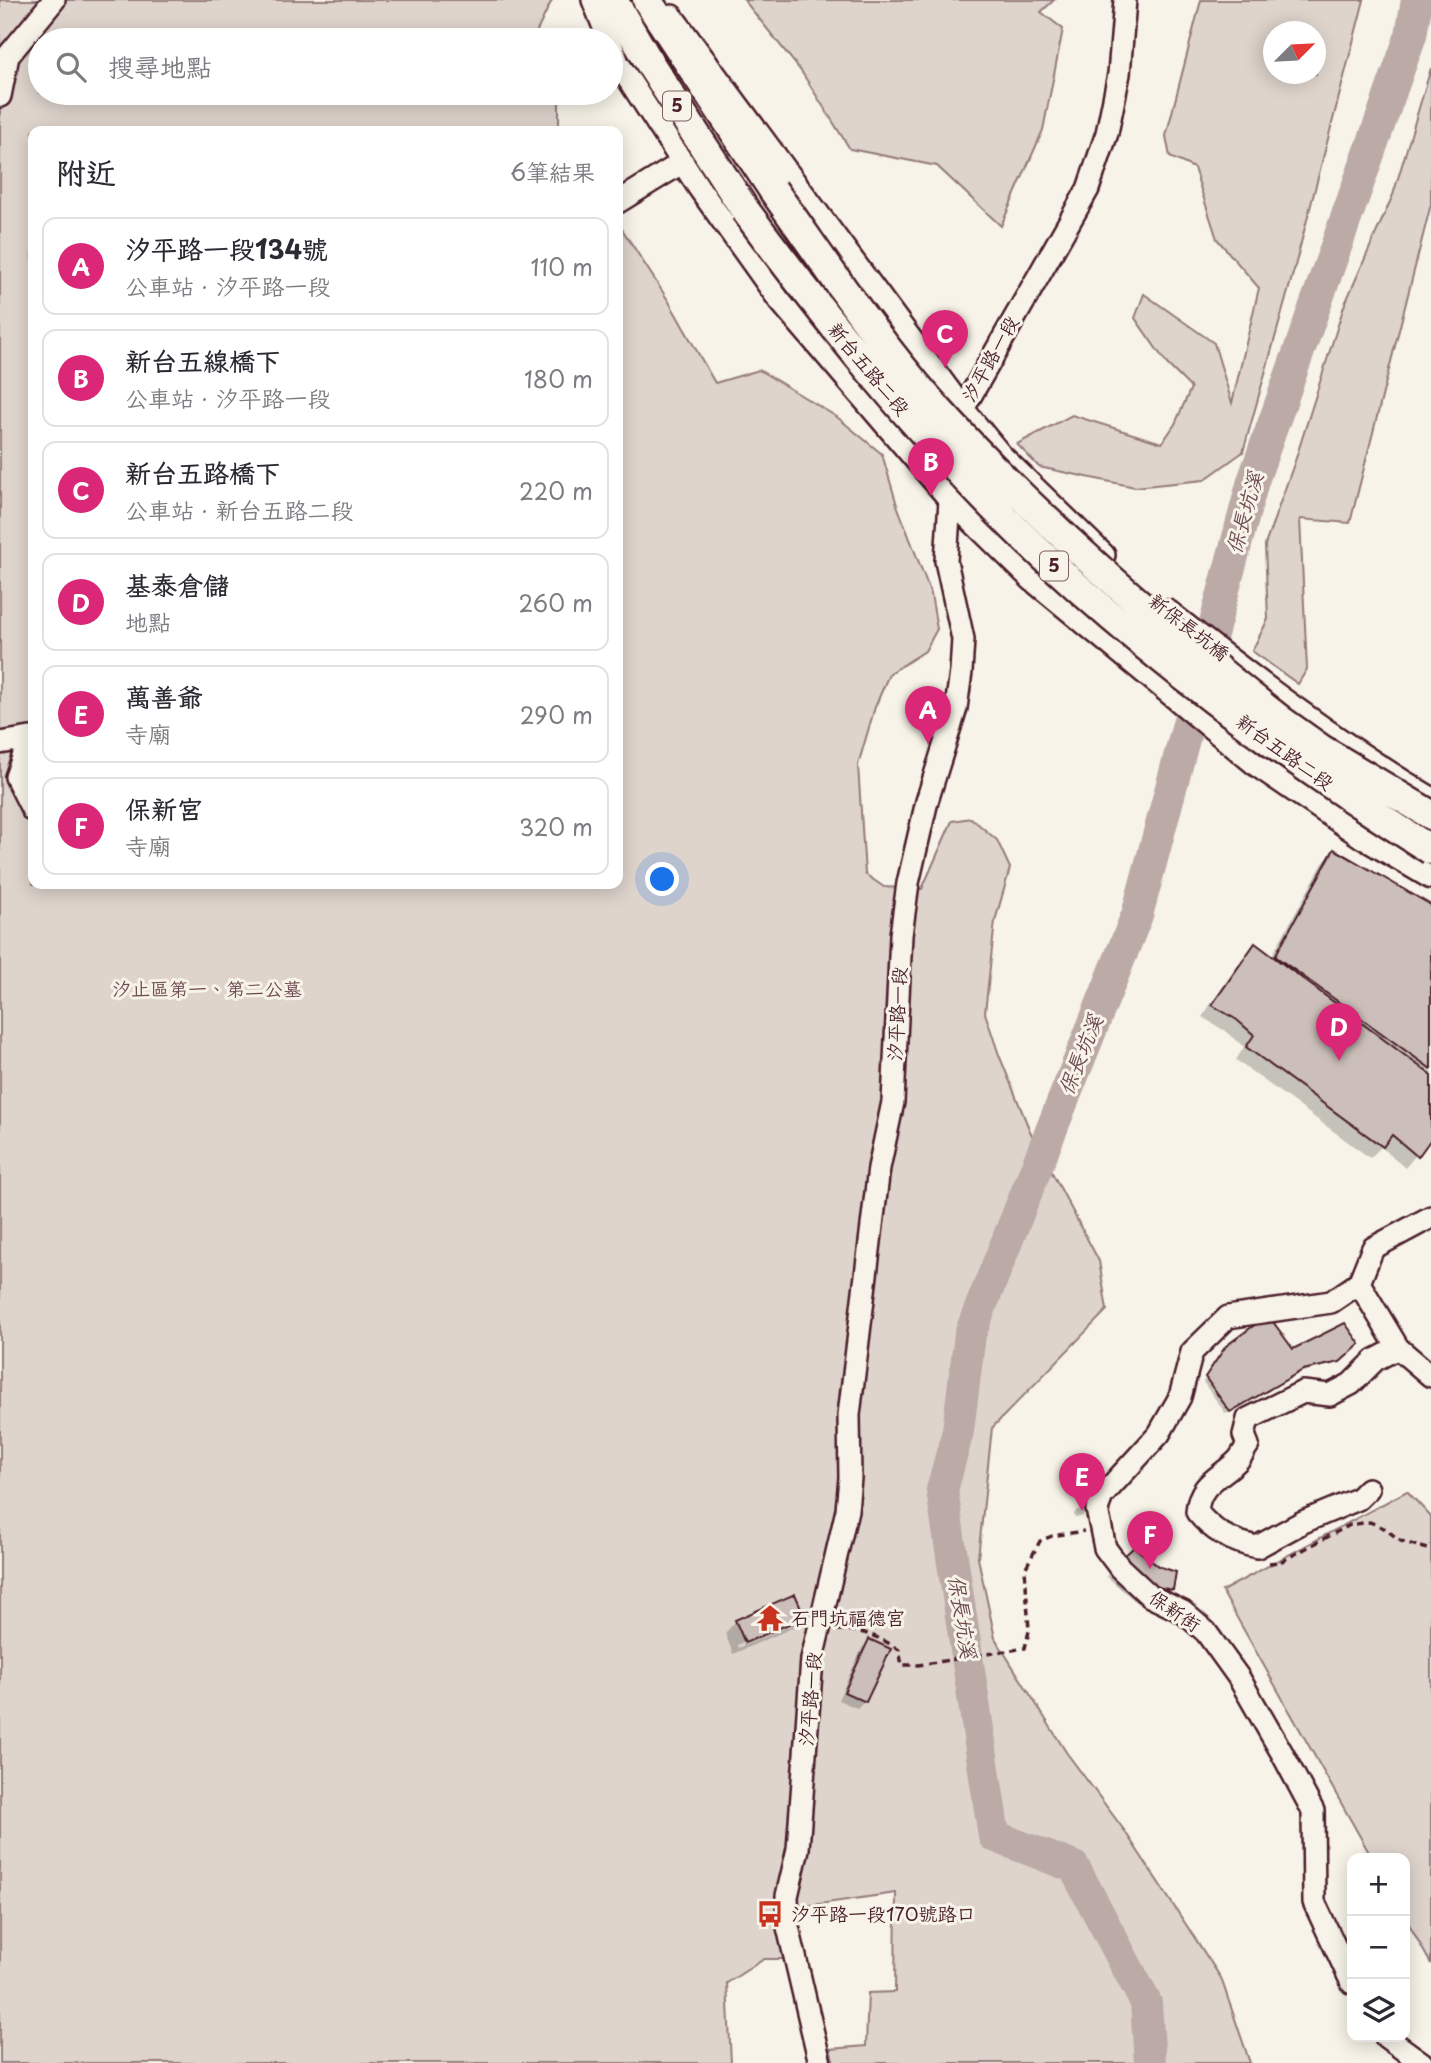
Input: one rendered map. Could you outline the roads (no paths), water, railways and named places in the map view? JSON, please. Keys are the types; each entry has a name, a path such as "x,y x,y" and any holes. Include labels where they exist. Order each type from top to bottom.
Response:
{"main road":[{"name":"新台五路二段","path":"613,0 652,67 745,210 872,375 947,459 1022,536 1115,622 1303,767 1431,850"},
{"name":"新台五路二段","path":"647,0 837,281 924,393 1065,540 1283,722 1321,749 1431,815"}],"street":[{"path":"31,28 54,0"},
{"path":"593,0 604,28"},
{"name":"新保長坑橋","path":"661,0 963,409 1001,454 1132,583 1249,675 1395,777 1431,798"},
{"name":"汐平路一段","path":"820,2063 788,1927 787,1896 798,1849 812,1659 847,1510 850,1478 849,1415 879,1168 893,1102 901,935 908,883 927,801 956,709 961,672 962,639 946,561 950,500 963,409 1088,189 1107,133 1119,74 1125,0"},
{"path":"0,96 8,56 28,32"},
{"path":"623,70 779,300 950,500 1032,580 1256,765 1363,838 1431,878"},
{"path":"623,199 683,162"},
{"path":"0,743 28,738"},
{"path":"28,744 16,777 28,801"},
{"path":"1431,1217 1373,1248 1359,1283 1398,1348 1431,1376"},
{"name":"保新街","path":"1350,1979 1314,1902 1313,1811 1282,1753 1239,1678 1206,1632 1184,1612 1150,1596 1120,1568 1105,1548 1097,1509 1102,1496 1159,1434 1180,1397 1192,1352 1228,1317 1331,1302 1359,1283"},
{"path":"1368,1489 1358,1499 1303,1522 1256,1547 1210,1528 1198,1512 1198,1501 1210,1482 1240,1459 1248,1445 1244,1436 1248,1419 1303,1392 1330,1395 1351,1384 1375,1360 1398,1348"},
{"path":"1393,2042 1422,2063"}],"waterway":[{"name":"保長坑溪","path":"1150,2063 1146,2003 1074,1867 994,1836 942,1490 958,1431 970,1334 1137,915 1253,481 1411,35 1417,0"}],"place":[{"name":"新台五路橋下","path":"945,368"},
{"name":"新台五線橋下","path":"931,496"},
{"name":"汐平路一段134號","path":"928,744"},
{"name":"基泰倉儲","path":"1339,1061"},
{"name":"萬善爺","path":"1082,1511"},
{"name":"保新宮","path":"1150,1569"},
{"name":"石門坑福德宮","path":"770,1618"},
{"name":"汐平路一段170號路口","path":"770,1914"}],"park label":[{"name":"汐止區第一、第二公墓","path":"207,989"}]}
